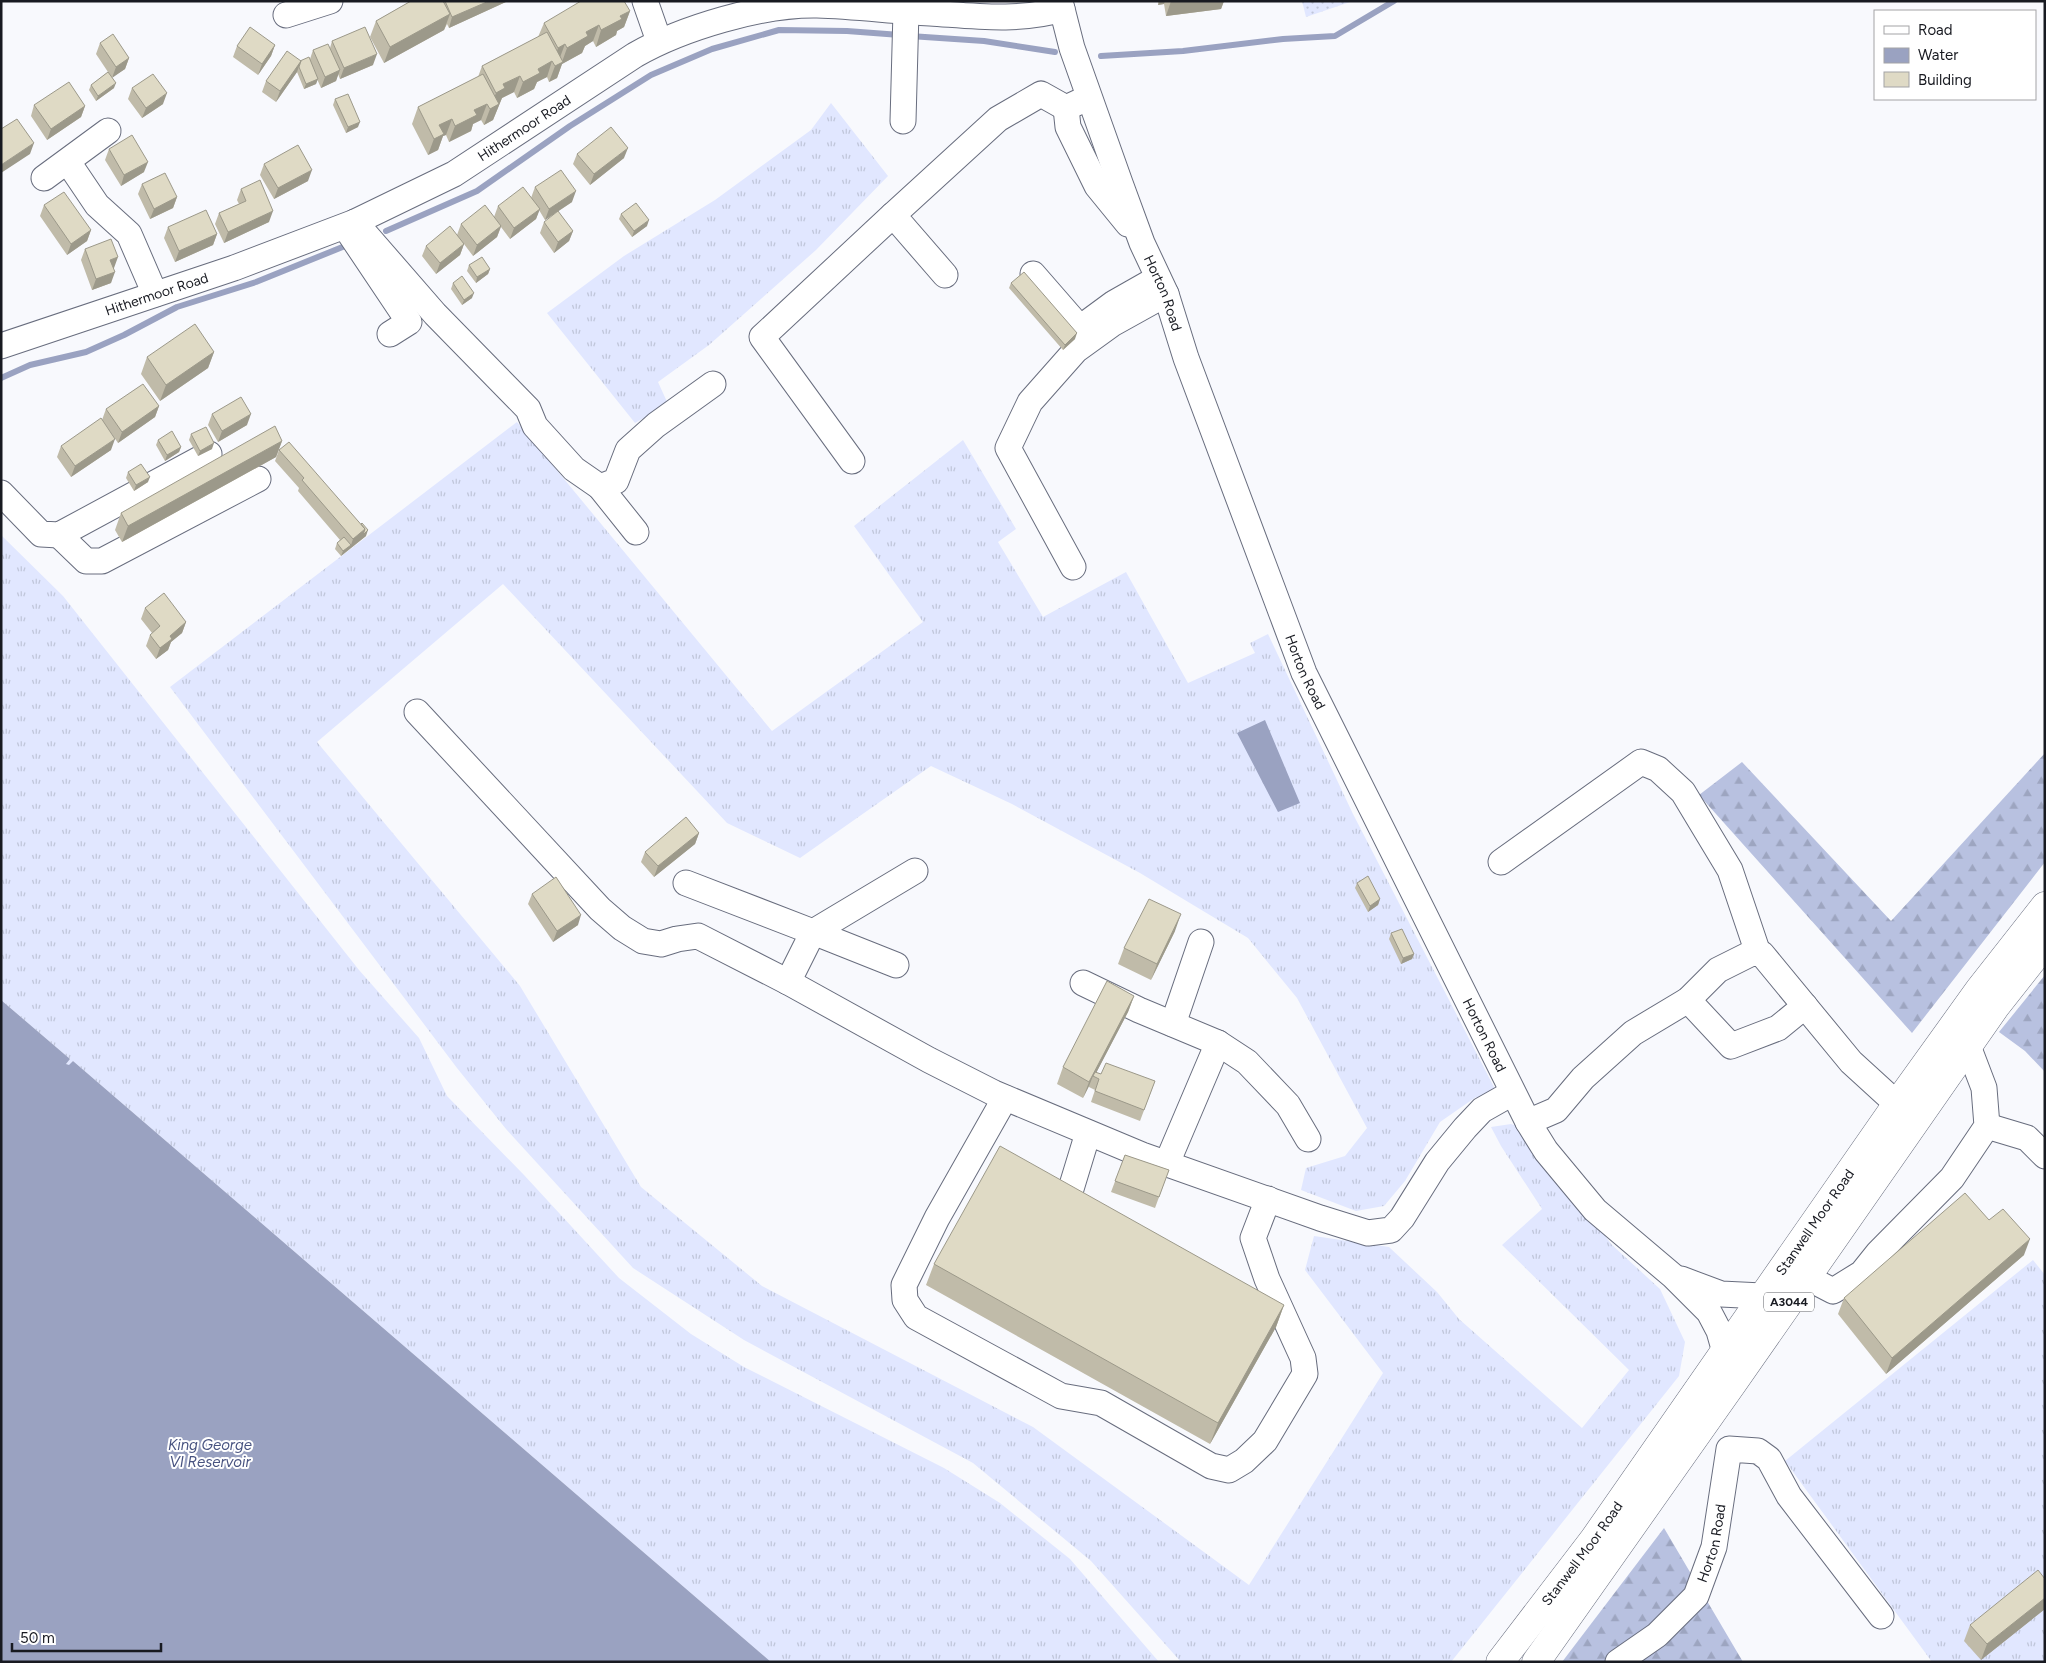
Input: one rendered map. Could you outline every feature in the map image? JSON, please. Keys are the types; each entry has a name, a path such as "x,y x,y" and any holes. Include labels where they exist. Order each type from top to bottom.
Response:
{"main road":[{"name":"Stanwell Moor Road","path":"1500,1662 1594,1539 1762,1296 1979,990 2045,906"},
{"name":"Stanwell Moor Road","path":"1536,1662 1996,1006 2045,944"}],"street":[{"path":"645,1 659,41"},
{"path":"286,14 319,3"},
{"name":"Hithermoor Road","path":"1,346 234,268 350,224 454,174 659,41 714,22 783,7 816,3 905,26 1048,13 1061,5"},
{"name":"Horton Road","path":"1061,5 1072,48 1142,243 1162,286 1186,358 1304,673 1528,1122 1546,1151 1595,1210 1674,1276 1709,1312 1719,1331 1725,1352"},
{"path":"903,121 905,26"},
{"path":"852,462 762,337 998,119 1041,94 1066,108"},
{"path":"1066,108 1090,98"},
{"path":"1066,108 1068,127 1098,186 1142,243"},
{"path":"44,178 108,131"},
{"path":"68,162 97,205 129,234 155,294"},
{"path":"893,215 945,275"},
{"path":"350,224 409,322 390,334"},
{"path":"350,224 528,409 535,426 574,469 600,487 636,532"},
{"path":"1033,274 1080,328 1114,303 1162,286"},
{"path":"1073,567 1008,448 1030,402 1076,350 1162,286"},
{"path":"600,487 616,481 628,450 656,425 713,384"},
{"path":"1,494 41,534 59,535 209,454"},
{"path":"59,535 86,562 102,561 258,479"},
{"path":"417,712 593,902 622,928 643,941 661,944 677,939 698,936 788,982 929,1060 1005,1098 1088,1133 1320,1218 1368,1233 1391,1230 1402,1218 1437,1162 1465,1128 1482,1110 1512,1093"},
{"path":"1501,862 1641,762 1658,769 1684,792 1730,870 1758,953"},
{"path":"788,982 812,932 915,871"},
{"path":"686,883 896,965"},
{"path":"1173,1024 1201,942"},
{"path":"1528,1122 1556,1110 1583,1078 1634,1033 1688,1000 1718,970 1752,953 1762,954 1851,1062 1897,1104"},
{"path":"1083,983 1139,1010 1218,1043 1247,1062 1288,1105 1308,1139"},
{"path":"1688,1000 1731,1046 1778,1028 1805,1006"},
{"path":"1167,1163 1218,1043"},
{"path":"1806,1277 1833,1291 1862,1273 1878,1253 1952,1178 1987,1126 1984,1088 1968,1046"},
{"path":"1005,1098 937,1218 904,1285 905,1300 916,1317 1062,1396 1101,1402 1211,1466 1229,1470 1244,1461 1265,1440 1306,1374 1303,1358 1267,1279 1253,1238 1268,1199"},
{"path":"1987,1126 2027,1138 2045,1156"},
{"path":"1070,1192 1088,1133"},
{"name":"Horton Road","path":"1674,1276 1721,1294 1762,1296"},
{"name":"Horton Road","path":"1618,1662 1657,1635 1696,1596 1714,1547 1729,1449 1758,1451 1769,1459 1790,1496 1881,1616"}],"green space":[{"path":"1302,1 1353,1 1306,17"},
{"path":"831,103 888,176 816,250 709,345 658,382 668,404 635,423 547,313 624,256 715,200 811,130"},
{"path":"517,422 772,731 923,622 854,526 963,440 1016,529 998,542 1043,617 1126,572 1188,683 1255,653 1250,643 1268,634 1353,814 1495,1089 1480,1105 1476,1097 1440,1122 1405,1181 1384,1206 1356,1211 1301,1190 1306,1168 1345,1156 1367,1128 1297,998 1248,938 1140,873 1012,804 931,766 800,858 727,823 503,584 317,742 520,986 641,1187 762,1286 1033,1427 1249,1585 1383,1373 1305,1270 1314,1236 1389,1247 1437,1292 1459,1319 1582,1428 1629,1370 1502,1245 1542,1209 1501,1146 1491,1127 1511,1124 1522,1128 1612,1245 1660,1289 1685,1342 1679,1376 1451,1662 1181,1662 1091,1561 973,1463 744,1340 633,1268 506,1129 457,1068 170,687"},
{"path":"1,535 63,596 359,970 419,1038 447,1096 524,1175 619,1278 691,1334 744,1367 944,1468 1000,1503 1070,1559 1159,1662 771,1662 73,1061 69,1066 66,1064 70,1059 1,1000"},
{"path":"2045,753 2045,862 1912,1033 1699,795 1742,762 1891,921"},
{"path":"2045,975 2045,1072 2025,1051 1999,1032"},
{"path":"2033,1260 2045,1275 2045,1662 1932,1662 1785,1461"},
{"path":"1664,1528 1743,1662 1562,1662"}],"water":[{"path":"1265,720 1300,803 1278,812 1237,733"},
{"name":"King George VI Reservoir","path":"1,1000 70,1059 66,1064 69,1065 73,1061 771,1662 1,1662"}],"building":[{"path":"411,1 443,1 450,14 390,47 376,21"},
{"path":"445,1 489,1 452,17"},
{"path":"581,1 624,1 630,11 620,16 622,19 601,30 599,25 586,32 588,36 567,48 565,44 558,48 544,23"},
{"path":"250,27 275,45 262,64 237,46"},
{"path":"365,27 377,54 344,68 332,41"},
{"path":"547,32 563,62 555,66 552,61 538,69 540,73 523,82 520,76 503,84 505,88 496,93 482,66"},
{"path":"113,34 129,58 116,67 100,43"},
{"path":"328,44 340,70 325,77 313,50"},
{"path":"287,51 301,61 280,91 266,81"},
{"path":"309,57 318,79 306,84 299,67 300,61"},
{"path":"108,72 116,83 98,96 91,85"},
{"path":"153,74 167,93 146,108 132,88"},
{"path":"483,74 499,104 490,109 487,104 474,110 477,115 455,126 452,119 439,125 444,134 434,139 418,107"},
{"path":"69,82 85,106 51,129 34,105"},
{"path":"348,94 360,122 348,127 335,99"},
{"path":"17,119 34,143 1,165 1,129"},
{"path":"611,127 628,148 594,174 577,154"},
{"path":"132,135 148,162 124,175 109,149"},
{"path":"298,145 312,170 278,188 264,164"},
{"path":"561,170 576,191 549,209 535,187"},
{"path":"165,173 177,197 154,209 142,184"},
{"path":"260,180 273,211 228,232 219,213 246,201 241,189"},
{"path":"523,187 540,209 514,228 498,206"},
{"path":"64,192 91,230 71,244 44,205"},
{"path":"636,203 649,220 634,231 621,214"},
{"path":"485,205 501,226 477,245 461,224"},
{"path":"206,210 217,234 179,251 168,227"},
{"path":"558,211 573,231 558,242 544,222"},
{"path":"450,226 464,244 440,263 426,246"},
{"path":"111,239 118,257 110,260 115,272 96,279 85,249"},
{"path":"482,257 490,269 477,277 469,265"},
{"path":"1024,272 1077,333 1065,345 1011,283"},
{"path":"462,276 474,293 464,300 453,283"},
{"path":"195,324 214,352 166,385 147,357"},
{"path":"143,384 159,406 122,432 106,409"},
{"path":"241,397 251,414 222,431 212,414"},
{"path":"101,418 115,439 75,466 61,446"},
{"path":"275,426 282,441 128,526 121,513"},
{"path":"206,427 214,443 200,451 191,434"},
{"path":"172,431 181,447 167,455 158,440"},
{"path":"289,442 365,529 353,539 279,450"},
{"path":"141,464 150,477 136,485 128,472"},
{"path":"362,523 368,530 363,535 365,529"},
{"path":"344,537 351,545 343,551 337,543"},
{"path":"164,593 186,622 170,636 172,639 160,648 150,635 160,626 145,608"},
{"path":"686,817 699,833 658,866 645,852"},
{"path":"1368,876 1380,899 1370,906 1357,883"},
{"path":"556,877 581,915 557,931 532,894"},
{"path":"1149,899 1181,914 1157,964 1124,948"},
{"path":"1402,929 1414,954 1403,958 1391,933"},
{"path":"1107,981 1134,996 1089,1082 1063,1067"},
{"path":"1106,1063 1155,1081 1144,1110 1095,1091 1099,1079 1093,1076 1095,1072 1101,1074"},
{"path":"1000,1146 1284,1305 1218,1423 934,1264"},
{"path":"1125,1155 1169,1170 1159,1197 1115,1181"},
{"path":"1965,1193 1989,1220 2003,1209 2030,1239 1892,1358 1844,1298"},
{"path":"2038,1570 2045,1579 2045,1598 1987,1644 1970,1625"}],"waterway":[{"path":"1101,56 1183,51 1283,39 1335,36 1394,1"},
{"path":"386,231 477,191 570,126 651,75 712,49 779,30 847,31 900,35"},
{"path":"910,36 984,41 1055,52"},
{"path":"1,378 30,365 86,352 124,335 177,307 256,282 345,246"}]}
